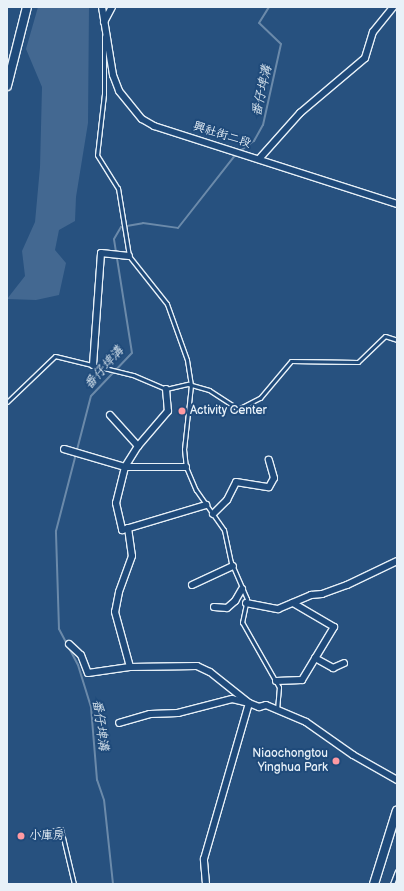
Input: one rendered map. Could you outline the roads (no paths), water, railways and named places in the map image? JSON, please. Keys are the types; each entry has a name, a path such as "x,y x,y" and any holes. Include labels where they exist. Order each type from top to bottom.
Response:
{"street":[{"path":"7,86 27,7"},
{"name":"興社街二段","path":"102,7 114,75 119,91 142,119 154,126 397,204"},
{"path":"104,22 112,7"},
{"path":"259,159 300,113 365,58 373,32 393,7"},
{"path":"92,365 101,253 130,256"},
{"path":"166,389 168,411 138,446 125,467 116,504 122,530 206,505"},
{"path":"110,414 138,446"},
{"path":"64,449 125,467 186,467"},
{"path":"213,514 226,500 236,482 269,487 274,478 269,460"},
{"path":"128,528 132,556 118,592 116,612 130,667"},
{"path":"246,603 278,609 310,595 322,594 347,585 397,561"},
{"path":"192,585 233,566"},
{"path":"214,607 227,608 242,589"},
{"path":"276,681 302,680 334,627 293,603"},
{"path":"69,644 81,655 88,673 130,667 196,666 210,672 249,703"},
{"path":"315,658 333,668 344,663"},
{"path":"119,723 150,714 178,713 232,699 277,710 306,722 353,755 397,780"},
{"path":"206,884 204,859 249,703"},
{"path":"374,884 397,810"}],"lane":[{"path":"104,22 104,94 97,155 118,188 130,256 166,304 187,360 191,385 184,449 186,467 196,490 224,530 233,566 246,603 242,622 279,687 277,710"},
{"path":"7,402 55,356 133,375 166,389 191,385 208,390 238,409 260,398 291,361 358,362 385,336 397,340"},
{"path":"36,834 61,829 74,884"},
{"path":"392,884 397,871"}],"waterway":[{"name":"番仔埤溝","path":"240,151 254,141 263,125 281,44 259,23 269,7"},
{"name":"番仔埤溝","path":"113,884 104,800 97,780 91,707 78,665 59,629 56,531 91,396 132,353 114,239 121,227 143,223 178,228 236,154"}],"place":[{"name":"Activity Center","path":"182,411"},
{"name":"Niaochongtou Yinghua Park","path":"336,761"},
{"name":"小庫房","path":"21,836"}]}
